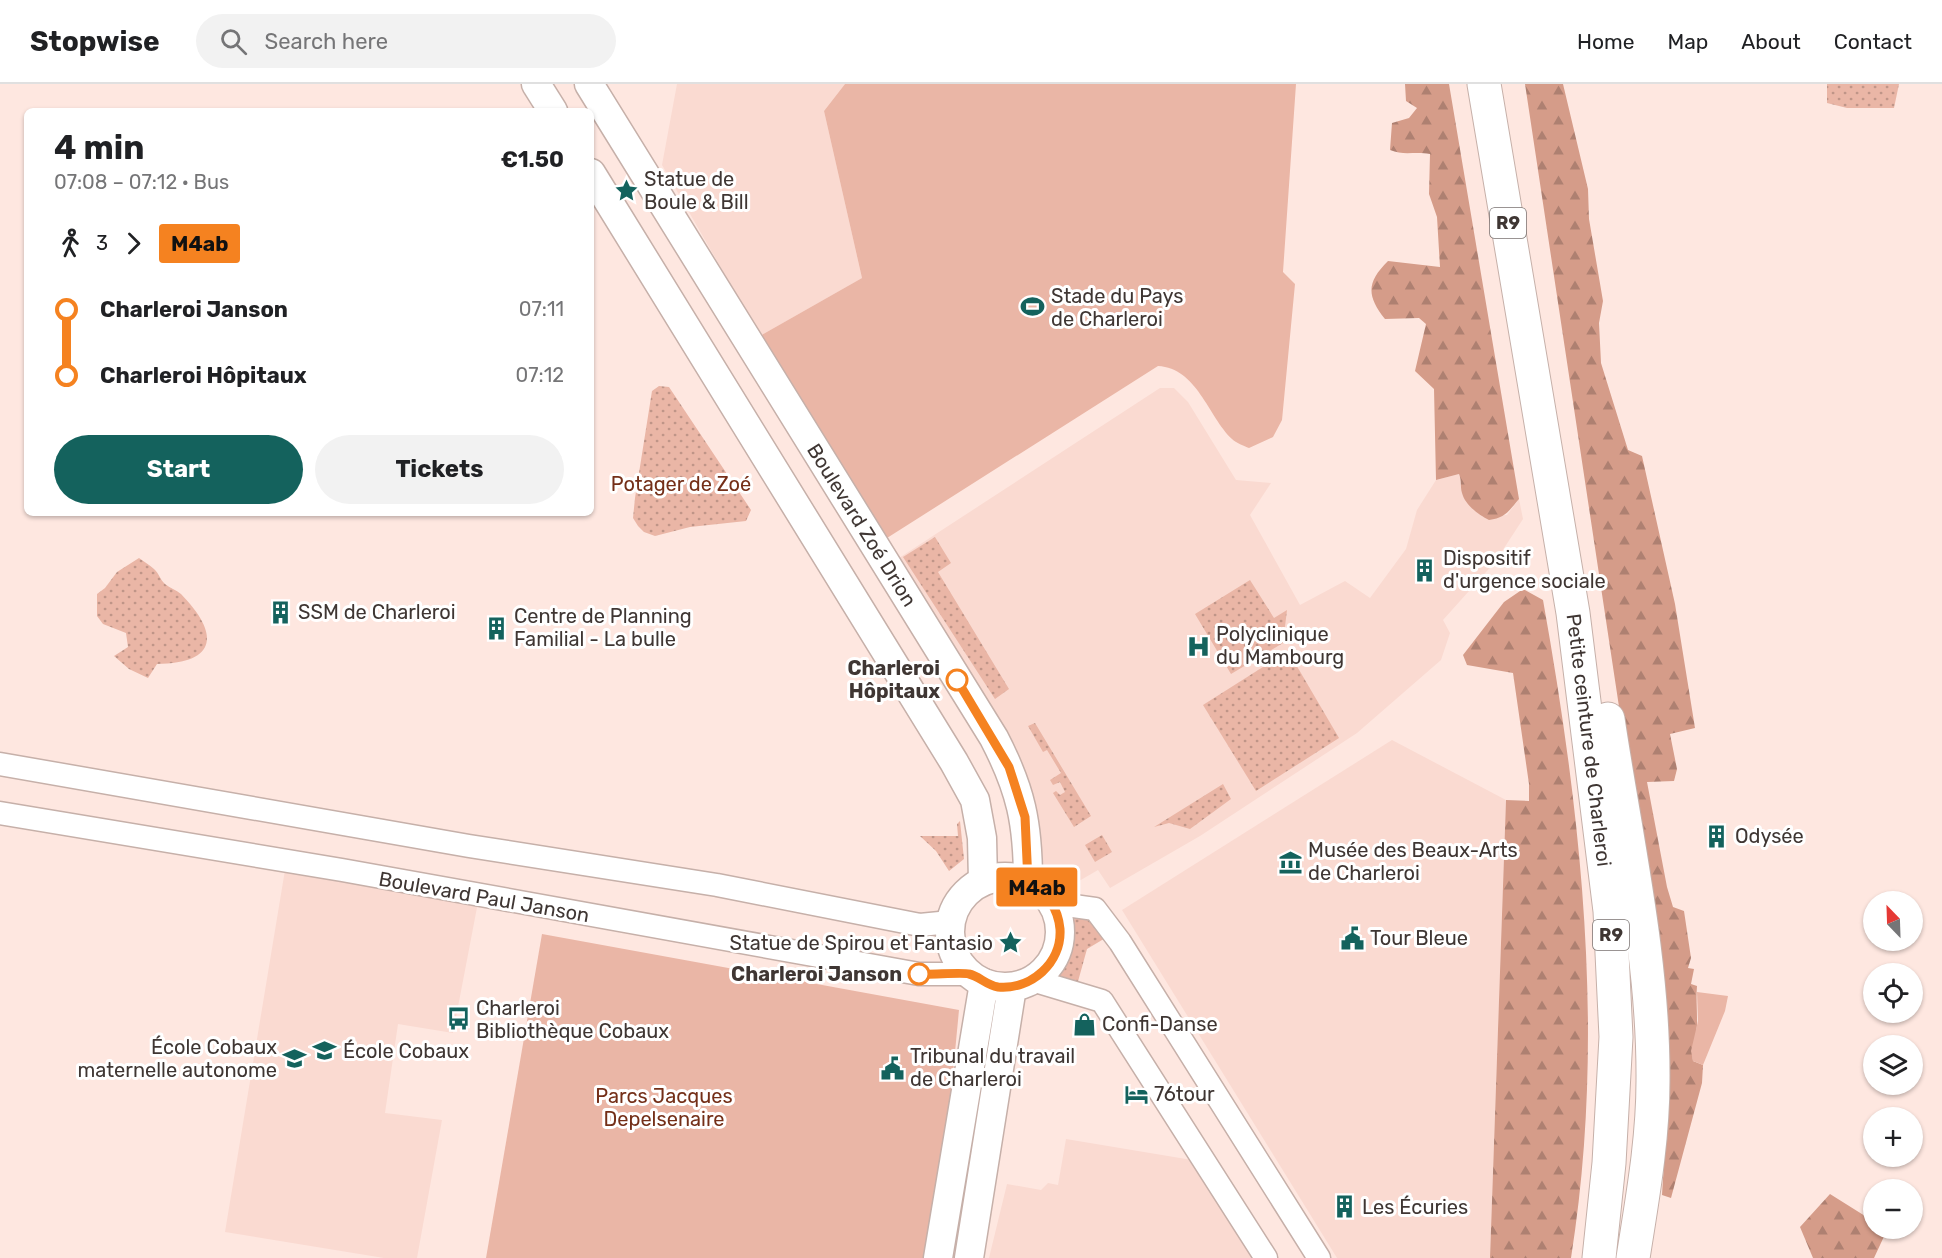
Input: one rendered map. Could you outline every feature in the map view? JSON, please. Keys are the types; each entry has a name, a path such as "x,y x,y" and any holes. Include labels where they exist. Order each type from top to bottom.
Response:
{"highway":[{"name":"Petite ceinture de Charleroi","path":"1484,84 1573,613 1610,911 1616,1025 1610,1163 1599,1258"},
{"path":"1573,613 1592,653 1604,689 1650,1001 1653,1082 1647,1168 1633,1258"}],"main road":[{"path":"536,84 551,108"},
{"name":"Boulevard Zoé Drion","path":"589,84 994,738 1009,767 1025,817 1028,882"},
{"path":"598,184 954,762 975,800 982,838 983,881"},
{"path":"1014,877 1028,882 1038,887 1052,903 1058,917 1058,946 1044,972 1022,983 976,978 957,959 951,941 951,922 962,898 983,881 1014,877"},
{"path":"938,1258 976,978"},
{"path":"969,1258 1022,983"}],"street":[{"path":"0,764 469,846 717,885 920,925 951,922"},
{"name":"Boulevard Paul Janson","path":"0,813 342,870 688,935 919,974 976,978"},
{"path":"1052,903 1095,909 1120,942 1318,1258"},
{"path":"1022,983 1102,1001 1266,1258"}],"shaded area":[{"path":"677,84 845,84 824,111 862,278 760,336 662,165"},
{"name":"Polyclinique du Mambourg","path":"1160,388 1174,388 1188,402 1236,480 1271,483 1250,515 1300,605 1345,581 1370,598 1406,549 1417,510 1436,480 1459,474 1463,483 1462,493 1472,508 1483,517 1507,515 1519,499 1523,519 1495,562 1443,620 1450,633 1441,660 1357,733 1200,836 1110,888 1098,870 1060,892 1039,867 899,558"},
{"path":"1392,740 1506,800 1490,1258 1337,1258 1122,910"},
{"name":"École Cobaux","path":"285,870 479,897 453,1033 398,1024 385,1113 442,1120 417,1258 384,1258 225,1232"},
{"path":"1066,1139 1192,1160 1252,1258 989,1258 1007,1184 1041,1190 1048,1183 1058,1185"}],"green space":[{"name":"Stade du Pays de Charleroi","path":"845,84 1296,84 1283,272 1295,284 1282,420 1273,437 1249,448 1236,442 1183,375 1158,366 887,538 760,336 862,278 824,111"},
{"path":"1405,84 1449,84 1519,499 1499,518 1489,520 1466,502 1459,474 1436,480 1434,389 1415,371 1426,324 1419,318 1385,319 1372,296 1373,282 1388,261 1440,267 1437,217 1429,194 1430,154 1400,153 1390,150 1392,123 1409,118 1417,108 1406,101"},
{"path":"1525,84 1563,84 1588,189 1589,219 1603,301 1599,323 1601,363 1628,450 1642,456 1675,604 1695,728 1670,734 1677,769 1674,781 1647,782 1667,887 1673,907 1684,911 1691,958 1688,968 1694,969 1691,984 1697,986 1697,1024 1693,1061 1703,1065 1702,1083 1671,1198 1662,1195 1667,1114 1642,859"},
{"path":"1827,84 1899,84 1894,108 1847,108 1827,103"},
{"name":"Potager de Zoé","path":"659,386 669,387 751,510 746,521 690,527 655,536 644,532 638,526 633,518 635,498 652,391"},
{"path":"935,537 951,563 938,572 1009,689 995,699 903,557"},
{"path":"139,558 156,571 165,584 181,594 202,621 206,633 206,643 202,652 192,658 177,662 157,664 148,678 129,669 114,656 128,647 126,633 103,624 97,616 97,594 105,588 117,572"},
{"path":"1250,580 1274,618 1287,610 1283,643 1231,674 1195,614"},
{"path":"1523,589 1543,600 1569,764 1585,928 1588,1011 1587,1093 1581,1176 1571,1258 1490,1258 1506,800 1529,801 1529,784 1513,673 1467,665 1463,655 1504,602"},
{"path":"1288,651 1339,738 1256,791 1203,705"},
{"path":"1035,723 1091,816 1074,827 1053,793 1056,791 1060,795 1065,792 1060,782 1053,785 1050,780 1061,773 1047,750 1043,752 1028,726"},
{"path":"1223,784 1231,799 1190,829 1169,823 1154,827"},
{"path":"960,821 964,859 949,871 936,851 920,836 958,836 957,824"},
{"path":"1102,835 1112,852 1095,862 1085,845"},
{"path":"1082,911 1107,937 1087,949 1077,985 1059,978 1071,950 1075,912"},
{"name":"Parcs Jacques Depelsenaire","path":"542,934 959,1010 947,1136 927,1258 486,1258"},
{"path":"1697,992 1728,996 1725,1011 1703,1065 1693,1061 1691,1051 1698,1021"},
{"path":"1830,1194 1863,1215 1863,1239 1883,1239 1874,1258 1813,1258 1800,1227"}],"bus line":[{"name":"M4ab","path":"919,974 942,976 969,974 984,983 998,987 1012,987 1032,980 1044,972 1053,960 1060,932 1058,917 1052,903 1038,887 1028,882 1028,837 1025,817 1009,767 994,738 957,680"}],"place":[{"name":"Statue de Boule & Bill","path":"626,190"},
{"name":"Stade du Pays de Charleroi","path":"1033,307"},
{"name":"Dispositif d'urgence sociale","path":"1425,570"},
{"name":"SSM de Charleroi","path":"280,612"},
{"name":"Centre de Planning Familial - La bulle","path":"496,628"},
{"name":"Polyclinique du Mambourg","path":"1198,646"},
{"name":"Charleroi Hôpitaux","path":"957,680"},
{"name":"Odysée","path":"1717,836"},
{"name":"Musée des Beaux-Arts de Charleroi","path":"1290,862"},
{"name":"Tour Bleue","path":"1352,938"},
{"name":"Statue de Spirou et Fantasio","path":"1011,943"},
{"name":"Charleroi Janson","path":"919,974"},
{"name":"Charleroi Bibliothèque Cobaux","path":"458,1019"},
{"name":"Confi-Danse","path":"1084,1024"},
{"name":"École Cobaux","path":"325,1051"},
{"name":"École Cobaux maternelle autonome","path":"295,1058"},
{"name":"Tribunal du travail de Charleroi","path":"892,1068"},
{"name":"76tour","path":"1136,1094"},
{"name":"Les Écuries","path":"1344,1207"}]}
